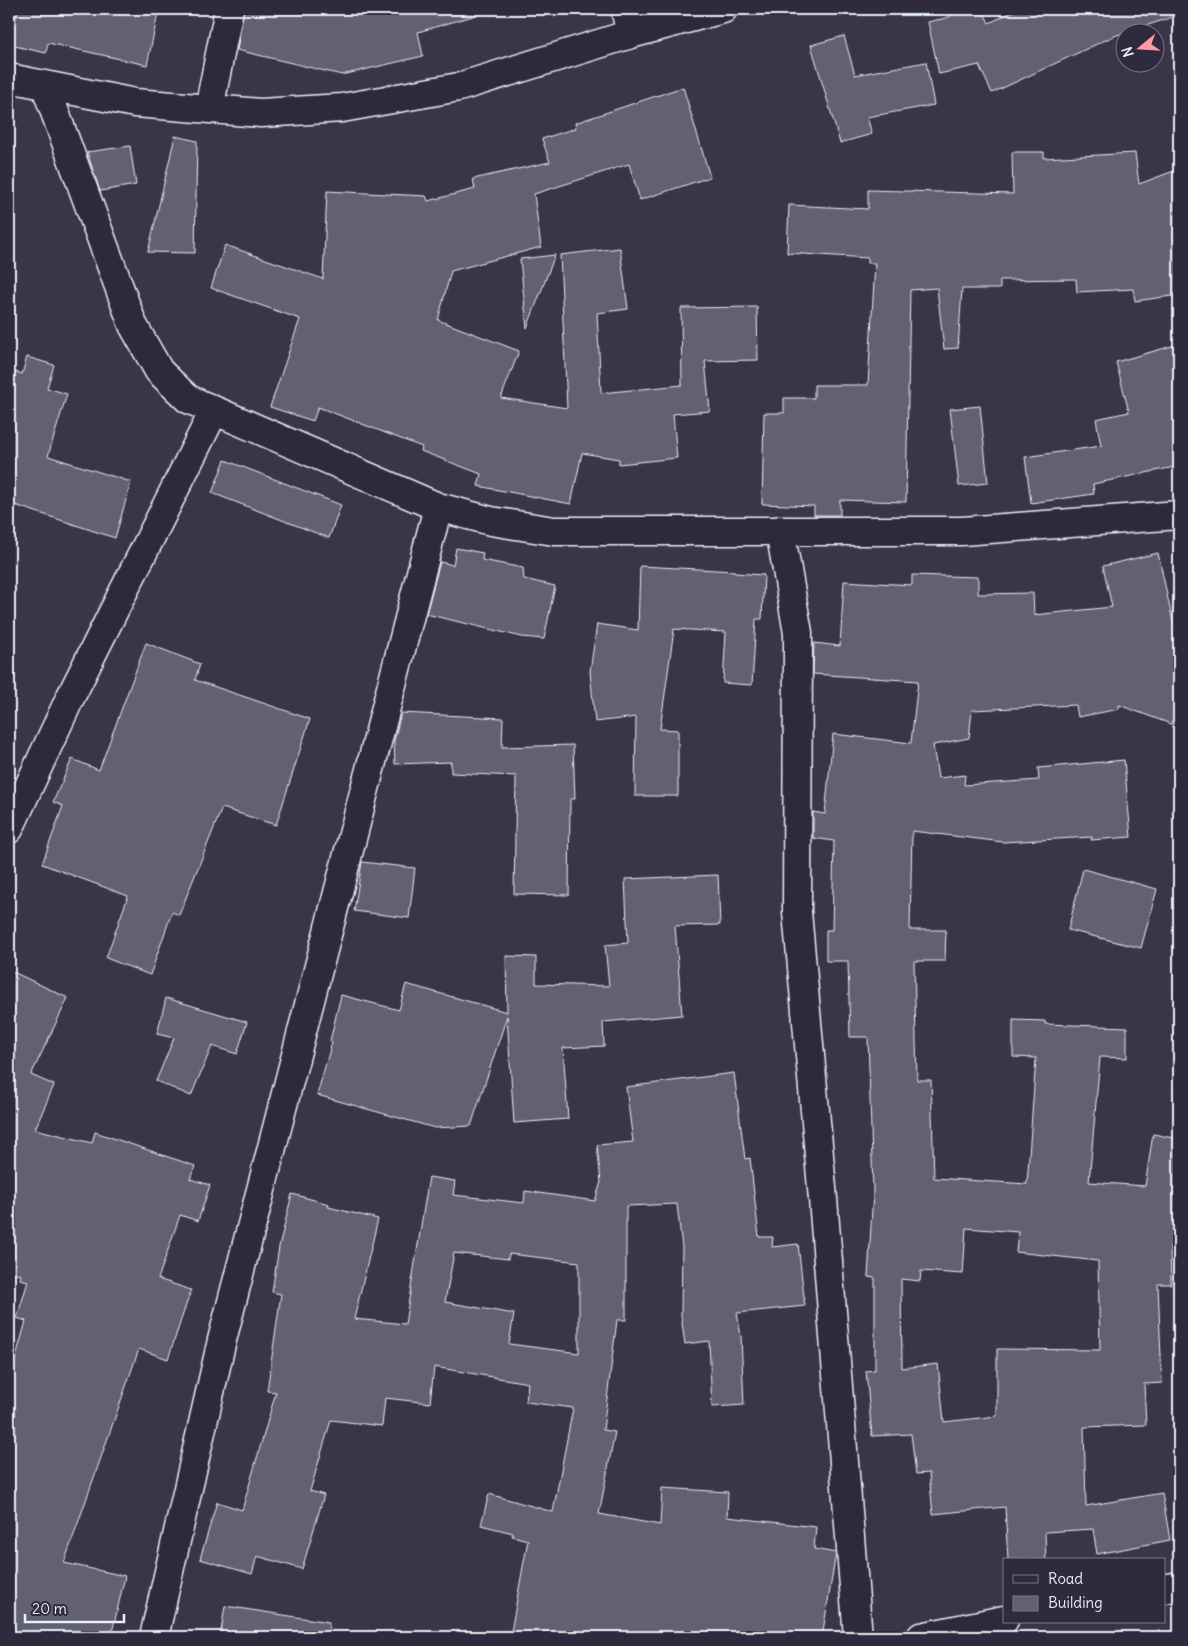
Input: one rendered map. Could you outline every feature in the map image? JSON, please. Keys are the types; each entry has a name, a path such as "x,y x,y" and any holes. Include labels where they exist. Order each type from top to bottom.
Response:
{"street":[{"path":"209,109 229,9"},
{"path":"9,78 135,103 260,113 342,108 459,86 628,21 723,9"},
{"path":"45,85 133,325 158,371 188,399 438,507 490,521 554,531 962,530 1179,515"},
{"path":"9,829 70,698 214,411"},
{"path":"154,1637 222,1340 438,507"},
{"path":"780,530 798,633 797,912 823,1200 858,1637"},
{"path":"1166,1589 1179,1586"},
{"path":"921,1637 1003,1620"}],"building":[{"path":"18,9 159,9 147,65 48,43 46,53 10,45"},
{"path":"244,9 472,9 473,16 418,32 423,56 342,75 237,50"},
{"path":"965,9 982,9 989,23 1019,9 1179,9 1179,15 1157,22 1116,22 1116,35 992,93 979,65 939,74 928,22 946,18"},
{"path":"844,36 855,75 926,62 934,105 867,117 872,134 840,143 811,45"},
{"path":"683,87 710,177 640,200 629,164 534,194 541,247 451,271 438,320 519,351 501,398 567,408 560,255 620,248 628,309 597,313 601,393 682,385 681,308 757,307 758,360 705,361 710,411 673,414 677,458 619,464 619,459 582,453 571,504 478,486 481,474 421,451 422,447 318,407 313,421 270,407 300,319 211,288 225,245 323,279 327,191 426,196 428,201 475,189 473,179 550,162 542,139 576,128 575,123"},
{"path":"175,136 197,141 195,253 148,252"},
{"path":"130,146 136,185 100,191 87,152"},
{"path":"1012,152 1044,152 1044,158 1135,153 1139,184 1179,169 1179,295 1135,301 1133,289 1077,292 1076,279 1000,280 1000,289 962,289 958,348 944,349 937,288 910,290 906,502 840,500 840,515 814,515 814,506 762,504 764,413 784,413 784,398 814,398 814,385 868,385 875,263 868,263 868,258 787,253 789,205 868,209 868,190 1013,194"},
{"path":"555,255 527,328 520,259"},
{"path":"1179,344 1179,466 1093,484 1094,494 1031,503 1025,457 1101,446 1096,419 1129,412 1116,362"},
{"path":"27,357 54,365 47,388 67,394 48,456 131,482 115,538 9,503 9,370 22,374"},
{"path":"980,406 988,483 959,486 950,409"},
{"path":"225,460 341,505 329,538 212,493"},
{"path":"456,548 483,553 482,560 523,568 524,579 555,586 544,639 522,637 426,614 440,562 453,565"},
{"path":"1158,553 1173,622 1179,620 1179,703 1171,724 1119,705 1119,709 1078,717 1076,705 972,710 969,738 933,745 938,778 965,775 964,785 1039,780 1038,768 1124,760 1131,837 1091,840 1092,837 1003,842 912,831 910,930 946,930 945,961 914,961 917,1080 931,1080 934,1178 1027,1184 1036,1058 1013,1057 1013,1020 1045,1021 1045,1024 1127,1027 1127,1058 1100,1057 1089,1182 1145,1186 1153,1134 1179,1139 1179,1247 1170,1246 1171,1284 1158,1284 1162,1383 1144,1384 1146,1425 1084,1427 1086,1506 1162,1493 1170,1540 1097,1554 1093,1529 1045,1532 1046,1558 1008,1558 1005,1507 933,1514 929,1473 916,1474 911,1434 872,1436 866,1371 875,1370 875,1278 868,1277 873,1192 868,1037 850,1037 848,961 826,961 826,930 832,930 834,841 813,838 813,812 825,814 833,734 911,743 918,681 813,674 814,643 840,646 844,581 912,585 912,575 978,577 978,594 1033,593 1034,615 1112,607 1103,566","holes":["966,1228 1018,1232 1016,1252 1098,1261 1100,1350 997,1349 997,1416 944,1422 938,1364 902,1368 901,1279 920,1281 921,1271 963,1274"]},
{"path":"640,566 735,571 735,573 764,575 762,619 756,619 752,685 723,683 726,632 674,629 660,729 678,730 678,796 635,796 636,717 595,722 590,671 597,624 638,630"},
{"path":"146,643 200,664 195,680 310,719 276,825 222,808 179,915 172,912 150,975 106,958 128,896 42,864 63,806 53,802 72,759 99,770"},
{"path":"401,713 503,718 502,747 573,745 575,799 570,799 569,895 514,894 516,776 451,773 451,762 395,764 394,741"},
{"path":"362,862 415,868 409,918 354,911"},
{"path":"1083,869 1157,889 1141,948 1068,930"},
{"path":"718,875 720,925 675,926 682,1015 603,1022 604,1046 563,1048 568,1119 514,1123 507,1016 471,1126 435,1128 317,1095 332,1042 330,1041 341,995 399,1010 406,984 507,1012 506,956 536,957 536,984 609,986 605,945 628,943 625,879"},
{"path":"9,970 68,998 31,1075 54,1085 35,1129 92,1143 95,1132 195,1166 190,1179 210,1185 198,1221 180,1215 158,1279 191,1290 168,1359 139,1349 64,1563 125,1576 111,1637 9,1637 9,1382 26,1321 17,1318 28,1281 20,1279 21,1275 9,1271"},
{"path":"166,998 247,1022 237,1054 212,1046 191,1096 156,1081 174,1038 157,1034"},
{"path":"734,1073 745,1159 750,1158 759,1237 773,1237 772,1247 798,1244 805,1306 737,1313 741,1336 744,1405 712,1407 709,1341 685,1344 681,1316 682,1247 677,1204 626,1206 626,1320 617,1320 603,1430 615,1432 599,1514 660,1525 662,1488 728,1492 727,1517 816,1527 814,1549 836,1553 822,1637 794,1633 794,1637 510,1637 528,1540 512,1536 513,1533 481,1525 489,1494 553,1512 573,1408 526,1402 528,1383 434,1367 430,1403 385,1398 382,1426 331,1420 310,1491 324,1495 302,1569 257,1556 252,1574 200,1559 217,1502 242,1510 276,1392 267,1391 281,1294 272,1292 279,1247 292,1194 329,1204 328,1207 378,1219 354,1319 405,1324 429,1177 455,1181 453,1195 524,1203 525,1191 595,1201 601,1182 597,1145 633,1142 626,1087","holes":["454,1253 508,1259 509,1254 579,1262 579,1353 509,1344 514,1314 445,1302"]},
{"path":"225,1606 329,1622 328,1637 220,1637"}]}
